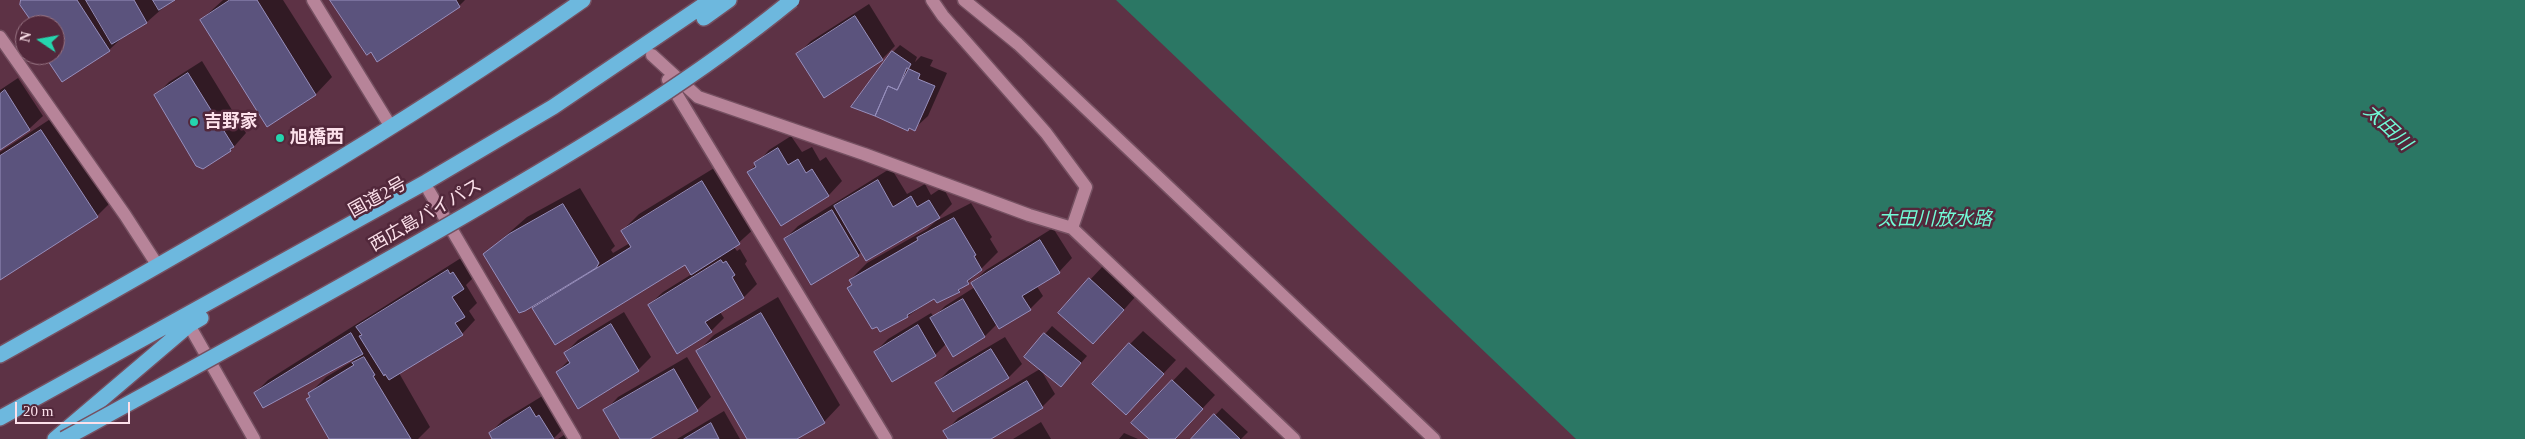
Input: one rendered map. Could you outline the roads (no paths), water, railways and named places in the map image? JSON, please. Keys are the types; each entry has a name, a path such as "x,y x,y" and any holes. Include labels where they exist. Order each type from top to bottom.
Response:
{"highway":[{"path":"0,355 158,266 391,127 583,0"},
{"name":"西広島バイパス","path":"0,418 316,244 511,132 652,42 711,0"},
{"name":"国道2号","path":"55,439 188,325 429,191 557,116 652,55 729,0"},
{"name":"西広島バイパス","path":"64,439 388,259 576,150 677,84 792,0"}],"street":[{"path":"314,0 391,127"},
{"path":"932,0 943,16 1046,133 1086,188 1072,228"},
{"path":"964,0 1018,44 1434,439"},
{"path":"0,37 126,215 158,266"},
{"path":"652,55 698,98 864,154 1030,216 1072,228 1294,439"},
{"path":"652,55 886,439"},
{"path":"429,191 575,439"},
{"path":"188,325 254,439"}],"water":[{"name":"太田川放水路","path":"1116,0 2525,0 2525,439 1576,439"}],"place":[{"name":"吉野家","path":"194,122"},
{"name":"旭橋西","path":"280,138"}],"water label":[{"name":"太田川","path":"2387,128"}]}
